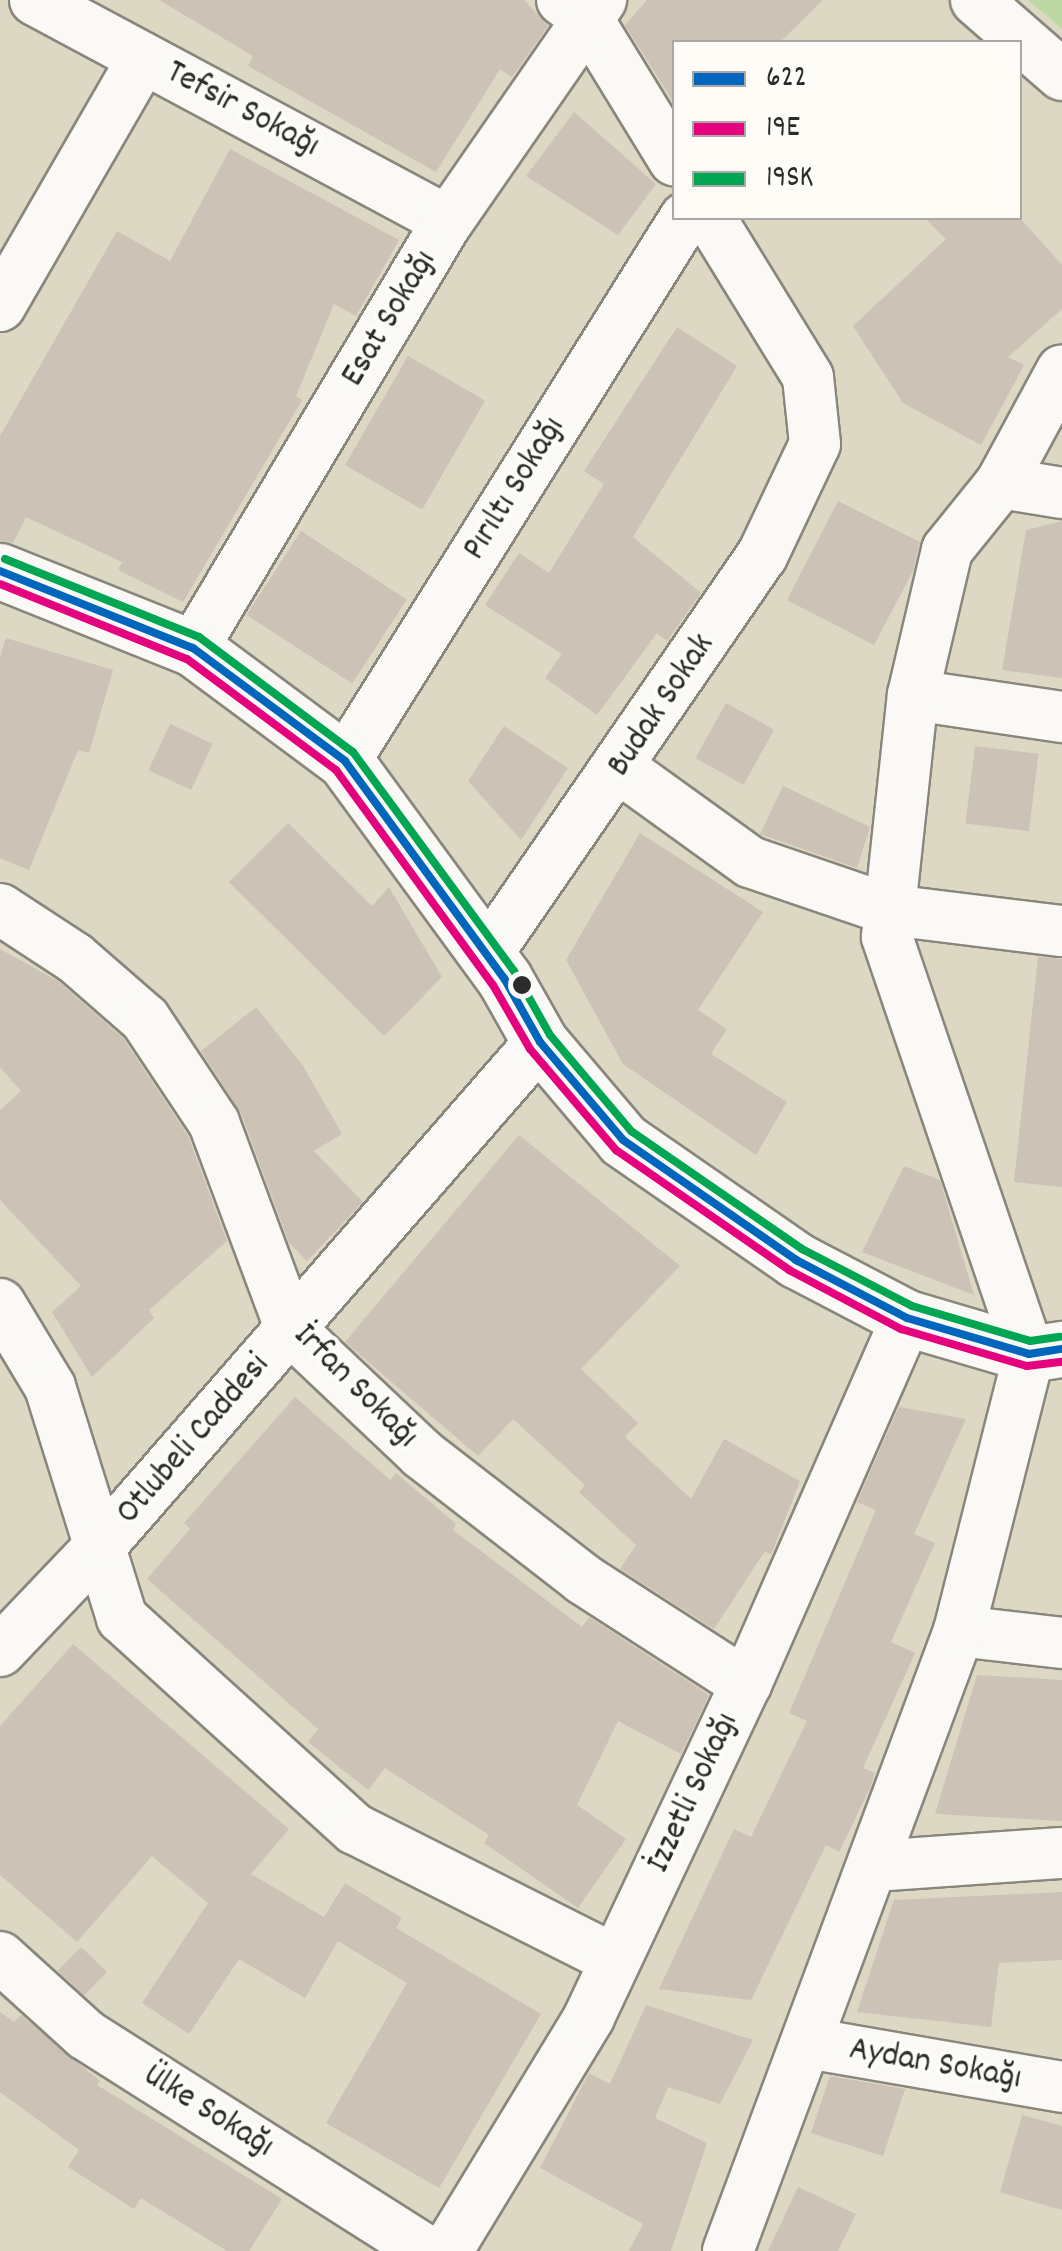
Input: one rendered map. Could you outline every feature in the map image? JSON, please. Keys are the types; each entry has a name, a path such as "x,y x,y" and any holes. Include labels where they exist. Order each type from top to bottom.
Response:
{"main road":[{"path":"0,571 193,648 345,761 488,954 540,1042 623,1140 796,1260 907,1318 1046,1351"}],"street":[{"name":"Tefsir Sokağı","path":"35,0 448,221"},
{"path":"976,0 1022,40"},
{"path":"583,6 672,157"},
{"name":"Esat Sokağı","path":"193,648 448,221 583,6"},
{"path":"1022,40 1062,75"},
{"path":"0,306 143,58"},
{"name":"Pırıltı Sokağı","path":"345,761 685,220"},
{"name":"Budak Sokak","path":"488,954 621,770 762,556 815,444 808,377 711,220"},
{"path":"728,2251 959,1631 1046,1351 887,938 913,695 947,550 1001,483 1062,370"},
{"path":"1001,483 1062,493"},
{"path":"913,695 1062,717"},
{"path":"621,770 750,862 890,910 1062,931"},
{"name":"İrfan Sokağı","path":"0,909 76,958 145,1018 214,1123 291,1330 422,1454 568,1568 746,1684"},
{"name":"Otlubeli Caddesi","path":"0,1651 103,1543 540,1042"},
{"path":"0,1304 50,1386 103,1543 122,1618 355,1829 616,1960"},
{"name":"İzzetli Sokağı","path":"448,2251 589,2018 746,1684 907,1318"},
{"path":"959,1631 1062,1643"},
{"path":"874,1866 1062,1853"},
{"name":"Ülke Sokağı","path":"0,1957 86,2034 427,2251"},
{"name":"Aydan Sokağı","path":"808,2043 1062,2087"}],"green space":[{"path":"1028,0 1062,0 1062,29"}],"building":[{"path":"159,0 524,0 548,26 512,77 500,69 436,172 248,66 253,56"},
{"path":"647,0 823,0 782,40 672,40 672,100 625,25"},
{"path":"574,112 656,184 618,235 526,176"},
{"path":"230,149 399,240 356,316 334,304 296,396 302,400 183,602 118,570 122,562 26,517 13,543 0,540 0,436 117,231 170,261"},
{"path":"927,220 1022,220 1062,265 1062,309 1008,357 1024,365 981,445 903,403 853,326 946,239"},
{"path":"677,327 737,366 633,537 701,593 667,641 657,633 597,715 545,678 562,654 485,605 519,553 549,573 604,484 584,471"},
{"path":"408,356 485,400 422,510 345,465"},
{"path":"838,501 920,542 913,571 874,645 787,600"},
{"path":"1062,521 1062,678 1002,670 1026,530"},
{"path":"301,531 407,600 352,683 247,615"},
{"path":"6,638 113,670 89,753 78,750 29,870 0,858 0,657"},
{"path":"726,703 774,730 744,785 695,758"},
{"path":"170,724 213,744 191,790 148,770"},
{"path":"504,726 568,768 521,840 468,781"},
{"path":"975,746 1039,754 1029,831 965,823"},
{"path":"783,786 870,827 857,868 760,834"},
{"path":"288,823 372,906 389,887 442,977 384,1036 229,882"},
{"path":"640,833 763,912 698,1010 727,1029 711,1054 787,1102 756,1155 623,1064 566,960"},
{"path":"0,949 58,981 123,1038 188,1136 227,1241 149,1310 154,1318 92,1377 52,1312 81,1286 0,1200 0,1110 21,1091 0,1067"},
{"path":"1038,957 1062,959 1062,1187 1014,1182"},
{"path":"256,1007 303,1066 342,1134 314,1151 363,1202 307,1261 289,1243 241,1113 201,1051"},
{"path":"519,1135 680,1266 581,1369 638,1423 625,1437 691,1499 724,1439 800,1481 771,1555 765,1551 714,1629 620,1569 636,1545 579,1492 585,1485 513,1419 478,1456 345,1342"},
{"path":"904,1166 940,1180 974,1295 862,1252"},
{"path":"295,1397 390,1480 396,1473 456,1524 453,1530 582,1627 589,1617 709,1695 681,1754 618,1721 577,1805 626,1839 578,1908 484,1843 489,1835 385,1768 368,1790 308,1742 318,1729 147,1579 190,1529 184,1523"},
{"path":"899,1407 966,1419 914,1534 935,1543 891,1642 915,1653 863,1768 875,1773 870,1788 839,1852 826,1845 751,2000 659,1989 734,1829 751,1837 807,1721 789,1713 876,1510 857,1502"},
{"path":"73,1644 289,1829 251,1874 324,1917 345,1883 402,1918 396,1928 541,2014 439,2188 326,2123 407,1983 338,1941 305,1998 239,1959 189,2034 142,2003 208,1903 152,1856 77,1942 0,1875 0,1726"},
{"path":"977,1675 1062,1680 1062,1821 935,1814"},
{"path":"1062,1892 1062,1960 999,1963 991,2027 857,2012 894,1900"},
{"path":"81,1947 107,1972 84,1996 58,1971"},
{"path":"646,2005 753,2040 720,2104 668,2087 655,2118 707,2143 671,2251 629,2251 643,2224 540,2168 589,2073 610,2084"},
{"path":"0,2012 14,2022 21,2015 100,2081 97,2085 282,2199 249,2251 227,2251 141,2198 134,2209 68,2167 79,2150 0,2092"},
{"path":"830,2076 905,2089 883,2156 811,2133"},
{"path":"1022,2115 1062,2126 1062,2210 1000,2192"},
{"path":"798,2187 856,2214 838,2251 768,2251"}],"transit line":[{"name":"19SK","path":"5,559 199,637 353,752 514,971 550,1035 631,1131 802,1249 912,1306 1030,1341 1060,1337"},
{"name":"622","path":"0,571 193,648 345,761 504,978 540,1042 623,1140 796,1260 907,1318 1029,1354 1062,1349"},
{"name":"19E","path":"0,584 187,659 336,770 493,985 530,1049 616,1150 789,1270 901,1329 1027,1366 1062,1362"}]}
